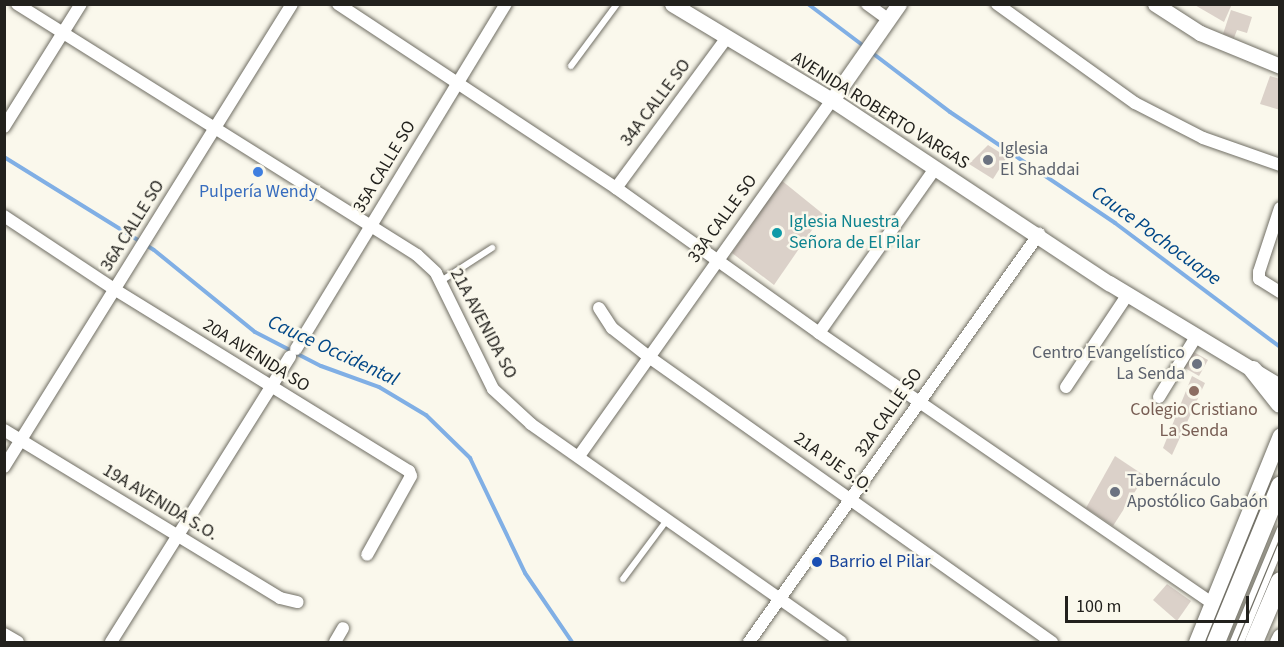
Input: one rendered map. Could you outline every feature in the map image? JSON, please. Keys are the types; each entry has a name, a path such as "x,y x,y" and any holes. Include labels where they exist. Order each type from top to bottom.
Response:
{"main road":[{"path":"1253,370 1280,404"},
{"path":"1214,642 1280,486"},
{"path":"1251,642 1280,581"}],"street":[{"name":"21A AVENIDA SO","path":"17,4 417,255 441,281 493,389 531,424 841,642"},
{"path":"4,127 81,4"},
{"name":"36A CALLE SO","path":"4,467 292,4"},
{"path":"338,4 615,188 718,259 819,333 919,399 1212,603"},
{"name":"35A CALLE SO","path":"272,388 506,4"},
{"name":"AVENIDA ROBERTO VARGAS","path":"672,4 726,39 832,100 934,170 1039,234 1128,294 1280,386"},
{"path":"867,4 889,20"},
{"name":"33A CALLE SO","path":"579,456 899,4"},
{"path":"997,4 1135,103 1203,138 1280,165"},
{"path":"1155,4 1200,33 1280,66"},
{"name":"34A CALLE SO","path":"615,188 726,39"},
{"path":"819,333 934,170"},
{"path":"1280,208 1259,272 1259,279 1280,292"},
{"name":"20A AVENIDA SO","path":"4,216 114,290 409,471 411,476 367,555"},
{"name":"32A CALLE SO","path":"749,642 852,498 919,399 1039,234"},
{"path":"1066,387 1128,294"},
{"name":"21A PJE S.O.","path":"600,308 612,328 649,357 852,498 1052,642"},
{"path":"1159,397 1194,340"},
{"path":"111,642 272,388"},
{"name":"19A AVENIDA S.O.","path":"4,430 280,598 298,602"},
{"path":"1196,642 1280,435"},
{"path":"335,642 343,628"},
{"path":"4,634 18,642"},
{"path":"1277,642 1280,636"}],"lane":[{"path":"571,66 617,4"},
{"path":"441,281 492,248"},
{"path":"623,579 667,520"},
{"path":"1233,642 1280,529"},
{"path":"1251,642 1280,548"}],"building":[{"path":"1193,4 1232,4 1224,22"},
{"path":"1231,10 1252,17 1247,33 1237,30 1234,38 1223,34"},
{"path":"1270,76 1280,79 1280,110 1260,104"},
{"name":"Iglesia El Shaddai","path":"988,145 1007,157 993,179 969,164"},
{"name":"Iglesia Nuestra Señora de El Pilar","path":"781,180 823,214 774,285 732,253"},
{"path":"1192,351 1208,360 1199,376 1183,367"},
{"path":"1192,376 1205,383 1172,455 1163,448"},
{"name":"Tabernáculo Apostólico Gabaón","path":"1115,456 1145,476 1113,526 1086,508"},
{"path":"1167,584 1191,601 1177,621 1153,600"}],"waterway":[{"name":"Cauce Pochocuape","path":"808,4 865,47"},
{"name":"Cauce Pochocuape","path":"871,52 950,112 1115,223 1280,347"},
{"name":"Cauce Occidental","path":"4,157 154,250 255,332 321,366 379,387 426,415 470,458 525,573 572,642"}],"place":[{"name":"Iglesia El Shaddai","path":"988,160"},
{"name":"Pulpería Wendy","path":"258,172"},
{"name":"Iglesia Nuestra Señora de El Pilar","path":"777,233"},
{"name":"Centro Evangelístico La Senda","path":"1197,364"},
{"name":"Colegio Cristiano La Senda","path":"1194,391"},
{"name":"Tabernáculo Apostólico Gabaón","path":"1115,492"},
{"name":"Barrio el Pilar","path":"817,562"}]}
